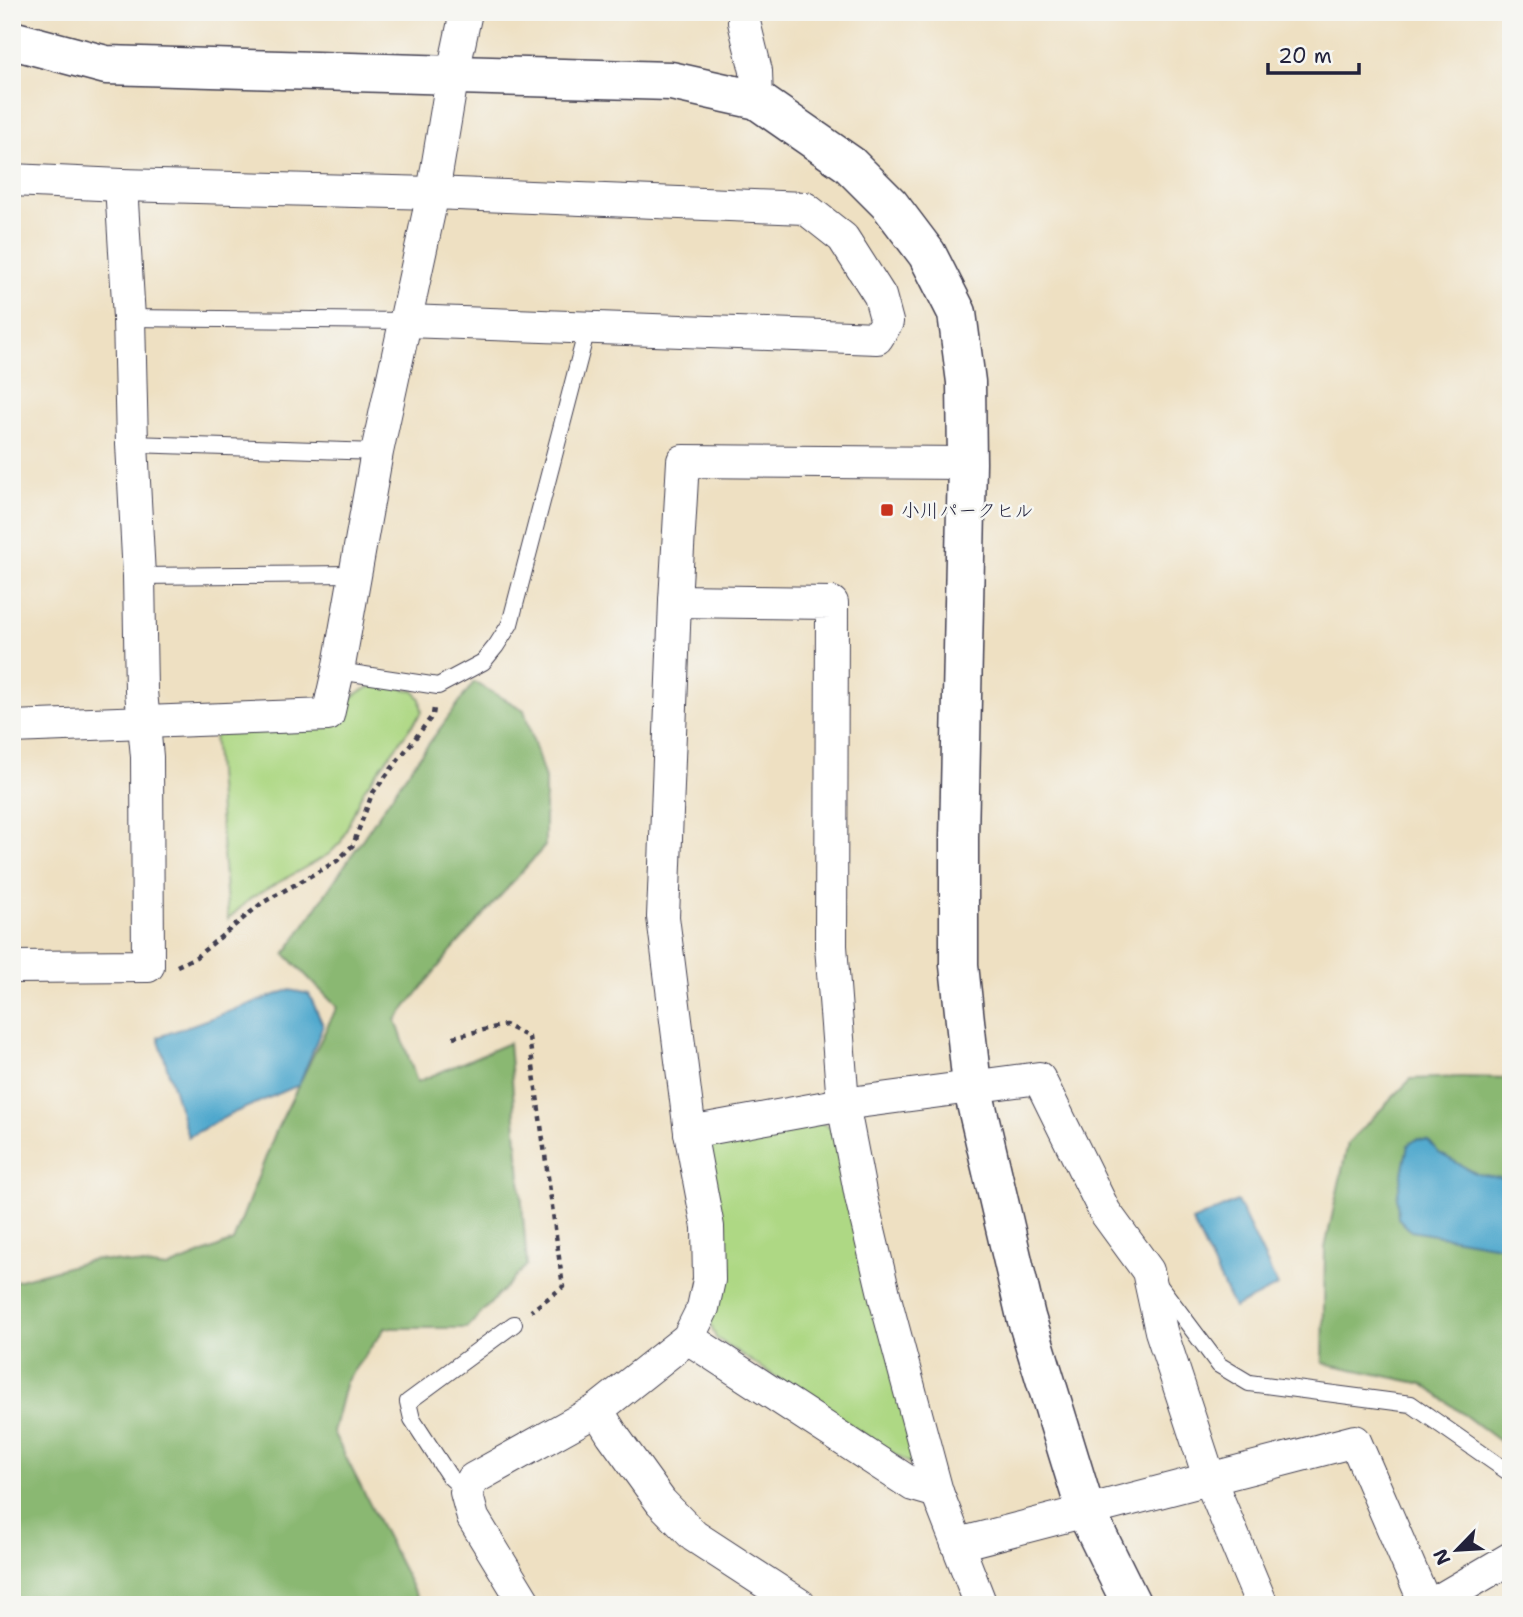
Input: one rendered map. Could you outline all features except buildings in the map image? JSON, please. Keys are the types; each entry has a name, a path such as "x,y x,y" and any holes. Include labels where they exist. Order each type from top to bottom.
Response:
{"street":[{"path":"12,727 328,715 377,452 433,193 466,12"},
{"path":"744,12 756,71 757,100"},
{"path":"12,40 106,65 671,81 757,100 849,164 890,205 928,254 957,313 966,382 959,952 972,1086 1026,1317 1086,1512 1132,1605"},
{"path":"12,180 805,208 843,239 880,296 887,322 877,338 406,321"},
{"path":"12,967 148,966 147,757 141,691 129,318 121,185"},
{"path":"526,1605 473,1518 466,1492 473,1479 597,1410 688,1338 703,1308 709,1280 708,1227 690,1132 663,917 683,461 967,463"},
{"path":"675,601 832,603 831,946 843,1104 885,1298 937,1492 981,1605"},
{"path":"690,1132 843,1104 1039,1078 1105,1212 1148,1271 1161,1331 1210,1480 1262,1605"},
{"path":"688,1338 913,1485 937,1492"},
{"path":"597,1410 661,1502 694,1536 800,1605"},
{"path":"959,1544 1355,1441 1426,1605"},
{"path":"1431,1605 1511,1558"}],"lane":[{"path":"129,318 406,321"},
{"path":"338,671 438,686 483,662 496,646 510,624 587,329"},
{"path":"132,444 377,452"},
{"path":"139,576 355,574"},
{"path":"1148,1271 1219,1365 1249,1383 1411,1404 1511,1474"},
{"path":"466,1492 449,1476 412,1419 408,1402 514,1324"}],"path":[{"path":"148,966 175,967 196,957 262,903 337,861 353,845 372,794 433,715 438,686"},
{"path":"453,1037 505,1025 529,1037 563,1287 514,1324"}],"green space":[{"path":"474,682 524,710 545,779 545,846 452,950 396,1020 417,1082 509,1043 527,1265 467,1328 385,1328 346,1381 333,1432 421,1605 12,1605 12,1282 96,1259 167,1268 233,1241 276,1131 337,1007 285,954 403,779"},
{"path":"380,683 414,691 420,699 422,712 363,791 341,842 329,854 251,898 228,919 214,733 342,709 354,696"},
{"path":"1511,1078 1511,1450 1423,1384 1323,1363 1325,1248 1348,1143 1411,1079"},
{"path":"822,1123 834,1130 918,1456 910,1464 716,1338 711,1325 702,1149 716,1135"}],"water":[{"path":"289,990 309,994 323,1025 299,1085 231,1114 188,1137 158,1037"},
{"path":"1417,1139 1429,1141 1439,1153 1477,1174 1511,1179 1511,1248 1411,1231 1398,1218 1397,1197 1408,1145"},
{"path":"1237,1201 1278,1286 1234,1308 1192,1221"}],"place":[{"name":"小川パークヒル","path":"887,510"}]}
